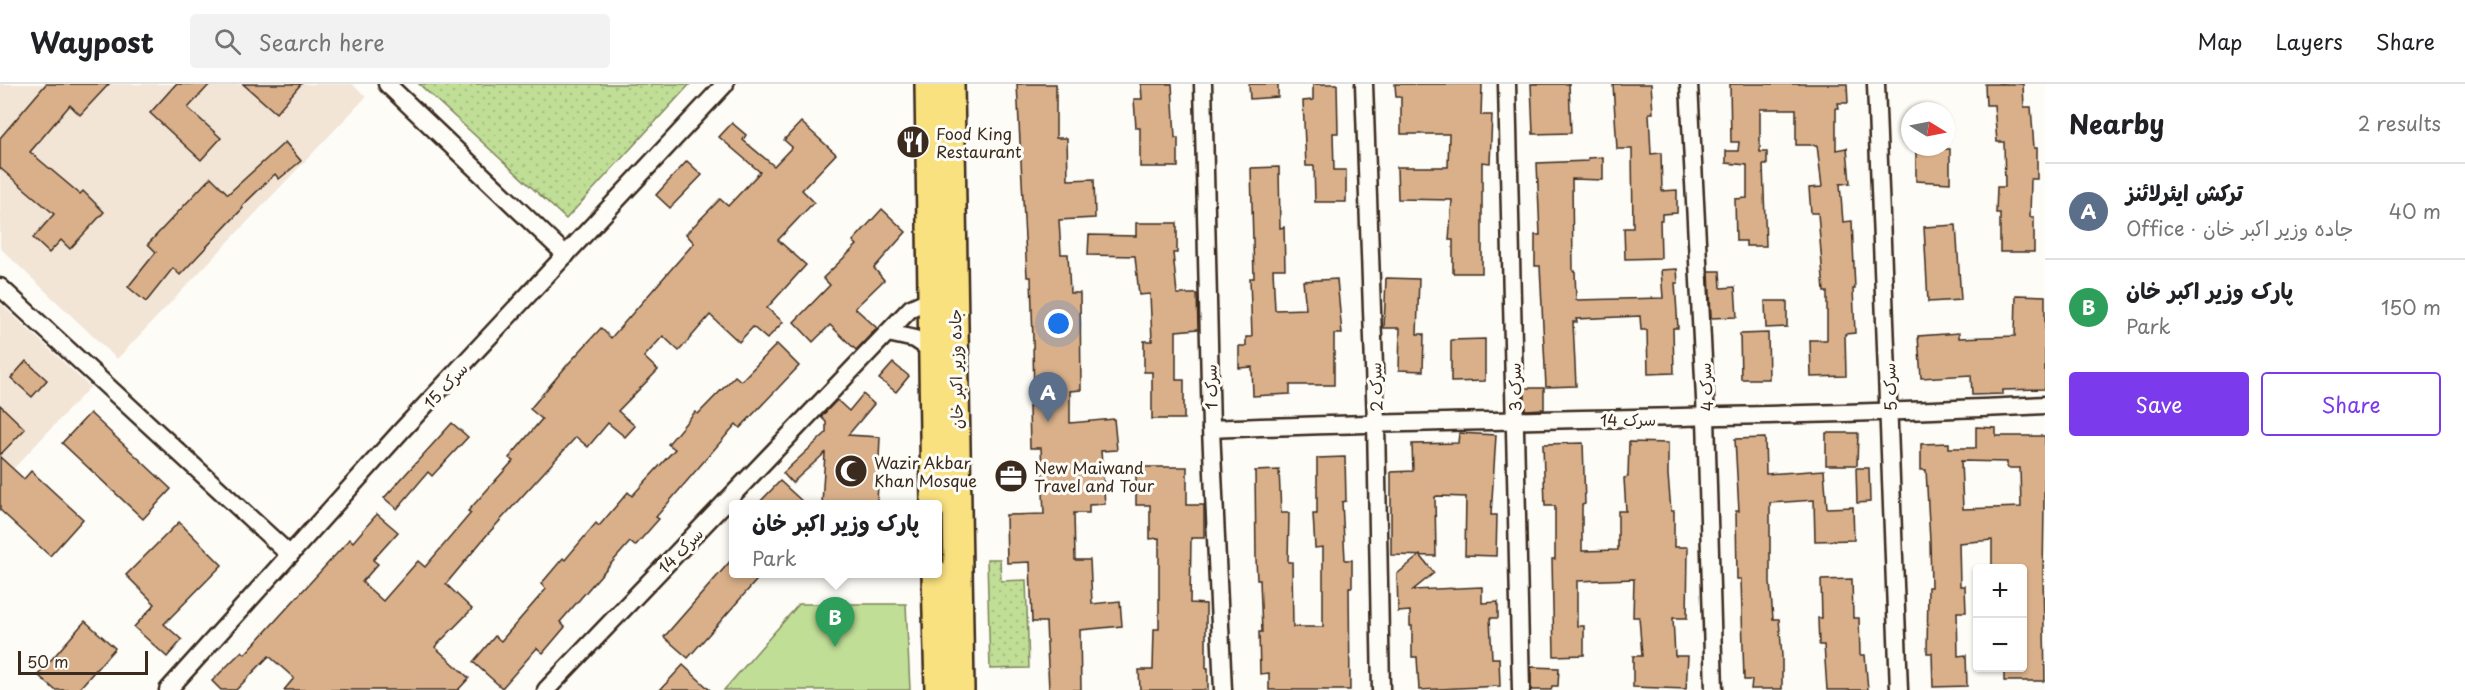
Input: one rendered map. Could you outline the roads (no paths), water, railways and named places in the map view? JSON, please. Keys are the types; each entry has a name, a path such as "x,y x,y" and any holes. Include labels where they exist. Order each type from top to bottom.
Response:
{"main road":[{"path":"929,84 935,500"},
{"name":"جاده وزیر اکبر خان","path":"950,84 960,690"},
{"path":"936,578 939,690"}],"street":[{"path":"387,84 566,255"},
{"name":"سرک 15","path":"168,690 402,430 725,84"},
{"name":"سرک 1","path":"1203,84 1211,429 1223,690"},
{"name":"سرک 2","path":"1364,84 1376,423 1381,690"},
{"name":"سرک 3","path":"1507,84 1521,690"},
{"name":"سرک 4","path":"1689,84 1706,418 1714,690"},
{"name":"سرک 5","path":"1876,84 1899,690"},
{"path":"0,287 290,555"},
{"name":"سرک 14","path":"546,690 911,308 933,298"},
{"path":"888,333 915,339 934,352"},
{"name":"سرک 14","path":"1211,429 1376,423 1890,413 2045,405"}],"place":[{"name":"Food King Restaurant","path":"913,142"},
{"name":"ترکش ایئرلائنز","path":"1048,422"},
{"name":"Wazir Akbar Khan Mosque","path":"851,471"},
{"name":"New Maiwand Travel and Tour","path":"1011,476"},
{"name":"پارک وزیر اکبر خان","path":"835,647"}]}
